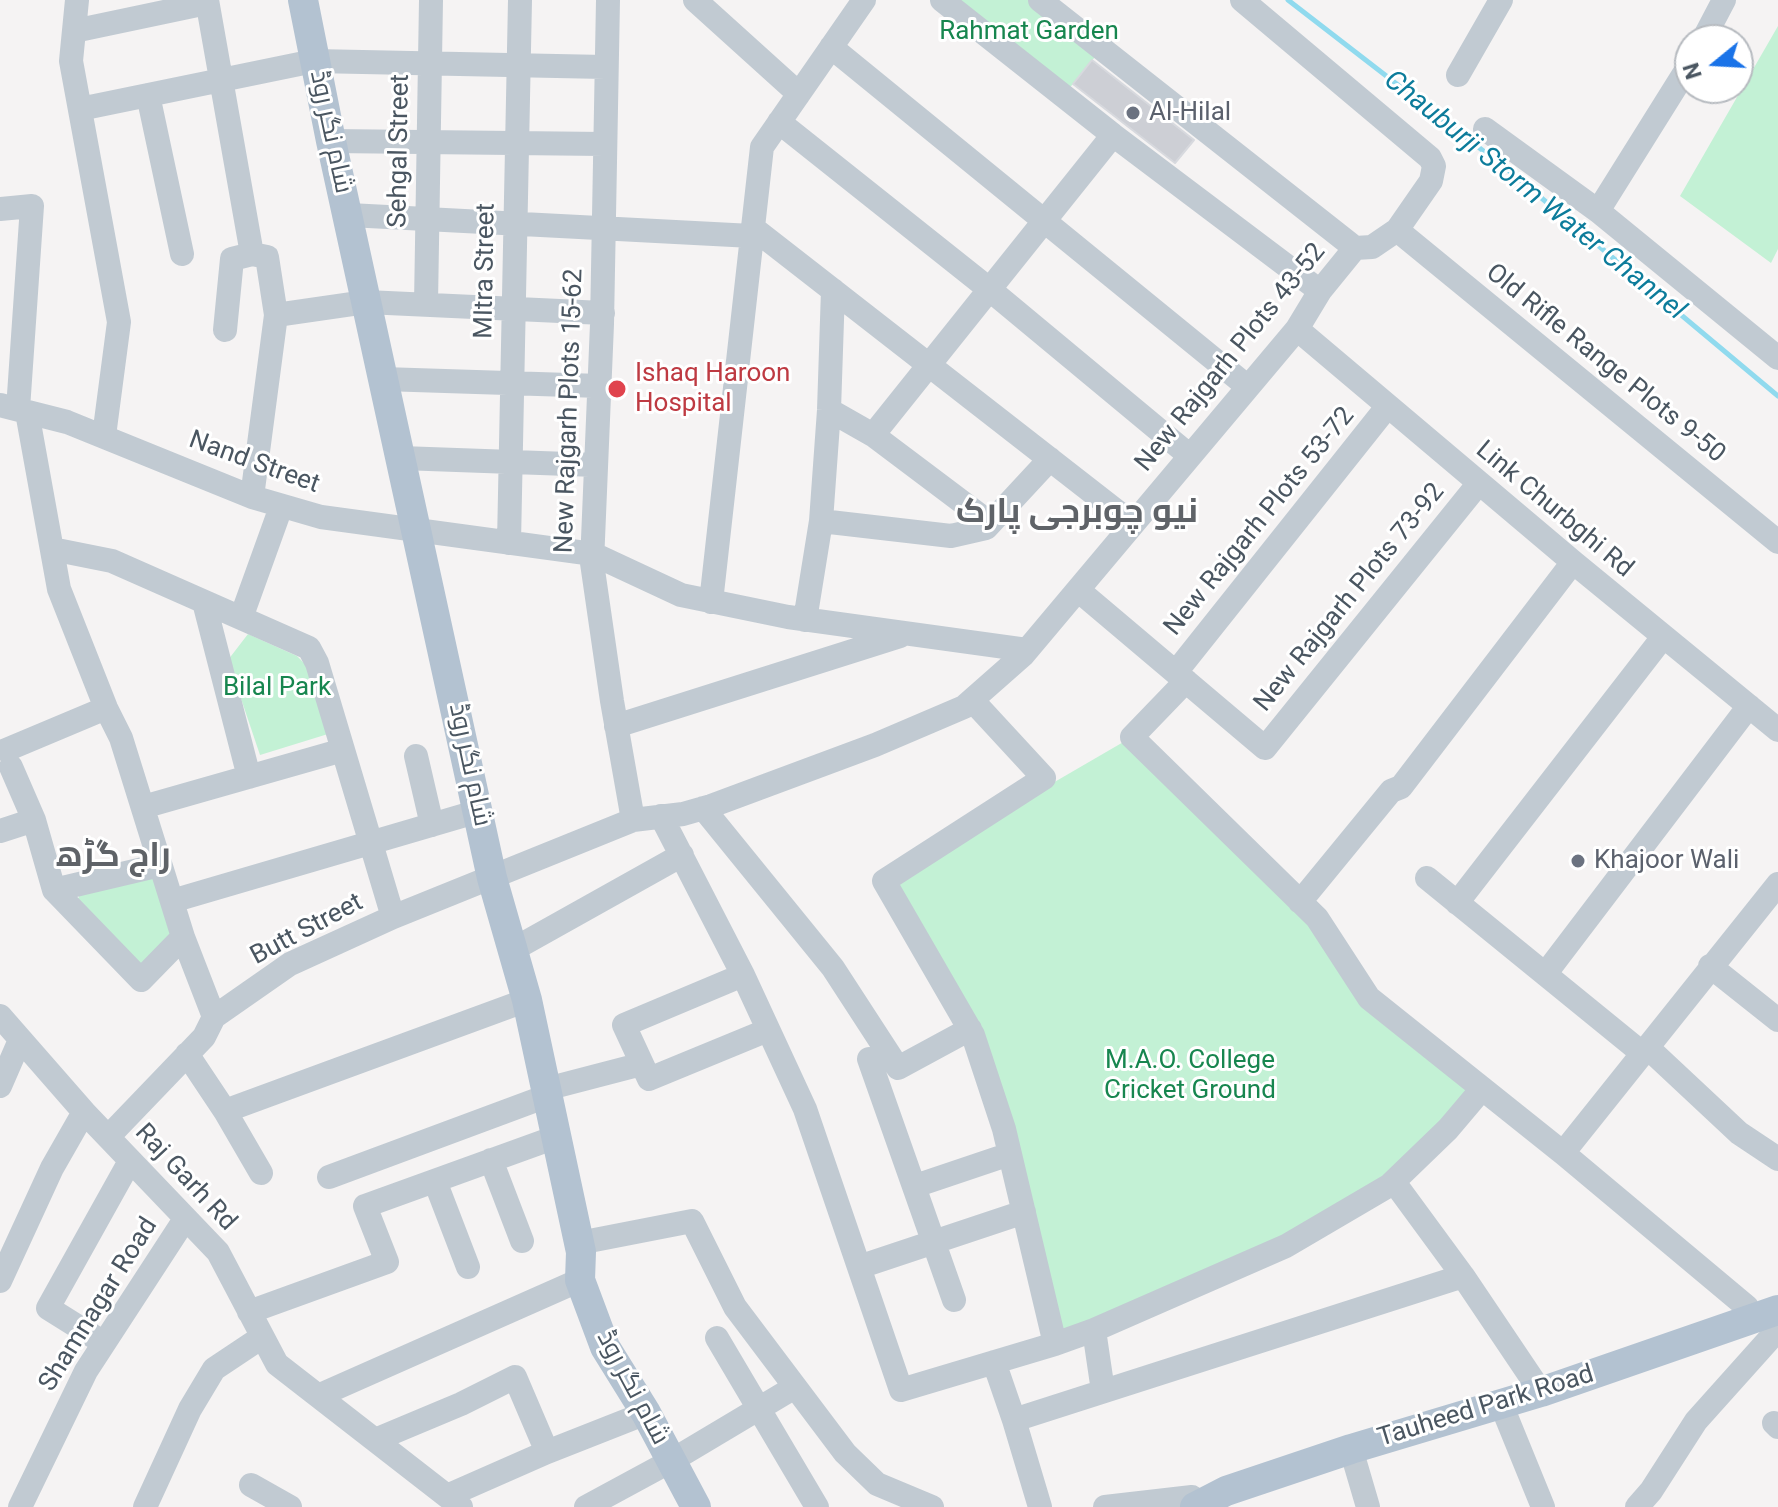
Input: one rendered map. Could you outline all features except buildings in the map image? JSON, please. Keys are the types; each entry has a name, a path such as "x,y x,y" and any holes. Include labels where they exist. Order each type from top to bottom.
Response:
{"main road":[{"name":"شام نگر روڈ","path":"303,0 492,878 527,1000 579,1243 580,1280 605,1347 646,1413 696,1507"},
{"name":"Tauheed Park Road","path":"1197,1505 1226,1491 1351,1449 1541,1392 1768,1314"}],"street":[{"path":"77,0 71,61 119,322 104,436"},
{"name":"Sehgal Street","path":"426,304 431,0"},
{"name":"MItra Street","path":"509,543 520,0"},
{"name":"New Rajgarh Plots 15-62","path":"608,0 603,313 593,554 616,726 633,820"},
{"path":"695,0 799,94"},
{"path":"711,602 762,147 864,0"},
{"path":"942,0 1113,135 1320,291"},
{"path":"1040,0 1070,9 1355,248 1372,247 1397,230 1431,181 1434,166 1430,158 1242,0"},
{"path":"1458,75 1501,0"},
{"path":"1711,24 1724,0"},
{"path":"74,31 207,2 252,254"},
{"path":"831,47 1248,387"},
{"path":"80,109 314,61 605,67"},
{"path":"1598,211 1674,90"},
{"path":"148,95 182,254"},
{"path":"779,122 989,289 1190,456"},
{"path":"1485,129 1598,211 1778,358"},
{"path":"873,435 1113,135"},
{"path":"331,141 604,144"},
{"path":"0,209 32,206 15,408 52,549 59,589 121,738 183,937 214,1017"},
{"path":"349,215 752,232 929,363 1133,524"},
{"name":"Old Rifle Range Plots 9-50","path":"1397,230 1778,542"},
{"name":"New Rajgarh Plots 43-52","path":"703,808 875,745 964,707 1027,650 1297,329 1320,291 1355,248"},
{"path":"225,330 232,259 252,254 267,257 276,315 252,497"},
{"path":"805,620 821,521 833,290"},
{"path":"276,315 366,302 603,313"},
{"name":"Link Churbghi Rd","path":"1297,329 1778,730"},
{"path":"383,379 600,386"},
{"name":"New Rajgarh Plots 53-72","path":"1300,902 1132,737 1387,407"},
{"name":"Nand Street","path":"15,408 67,422 252,497 321,517 593,554 681,595 711,602 805,620 1027,650"},
{"path":"829,410 873,435 990,523"},
{"path":"401,458 596,465"},
{"path":"821,521 951,536 986,528 1050,459"},
{"name":"New Rajgarh Plots 73-92","path":"1181,676 1265,748 1479,483"},
{"path":"241,618 281,507"},
{"path":"52,549 112,561 309,648 317,663 393,917"},
{"path":"1573,562 1401,787 1391,791 1300,902 1317,918 1369,998 1563,1153 1747,1307 1768,1314 1776,1322 1773,1335 1696,1421 1650,1502"},
{"path":"1078,590 1181,676"},
{"path":"204,602 249,777"},
{"path":"616,726 906,634"},
{"path":"1457,903 1663,637"},
{"path":"972,700 1044,778 884,881 970,1029 1010,1154 1055,1344"},
{"path":"1546,973 1749,706"},
{"path":"106,708 4,755 34,820 54,890 141,980 183,937"},
{"path":"143,807 343,750"},
{"path":"416,756 432,825"},
{"path":"703,808 833,968 898,1068 970,1029"},
{"name":"Butt Street","path":"108,1137 204,1037 214,1017 290,964 393,917 633,820 683,814 703,808"},
{"path":"172,901 479,811"},
{"path":"661,816 743,975 805,1109 901,1390 1094,1330 1286,1246 1394,1182 1448,1129 1481,1090"},
{"path":"0,831 34,820"},
{"path":"514,949 682,855"},
{"path":"54,890 160,865"},
{"path":"1427,878 1645,1050 1739,1133 1778,1159"},
{"path":"1563,1153 1778,884"},
{"path":"1710,966 1778,1020"},
{"path":"743,975 624,1025 649,1079 768,1030"},
{"path":"225,1111 527,1000"},
{"name":"Raj Garh Rd","path":"0,1016 84,1112 218,1252 277,1364 454,1502"},
{"path":"0,1086 20,1040"},
{"path":"187,1054 261,1173"},
{"path":"869,1059 954,1300"},
{"path":"329,1177 546,1092 642,1064"},
{"path":"0,1281 52,1168 84,1112"},
{"path":"249,1312 387,1262 365,1206 556,1137"},
{"path":"915,1186 1010,1154"},
{"path":"491,1160 522,1241"},
{"path":"104,1343 48,1308 130,1161"},
{"path":"435,1181 468,1267"},
{"path":"1394,1182 1463,1276 1541,1392"},
{"path":"859,1267 1024,1212"},
{"name":"Shamnagar Road","path":"20,1507 86,1371 185,1219"},
{"path":"579,1243 692,1221 735,1307 845,1453 877,1484 932,1507"},
{"path":"1014,1420 1463,1276"},
{"path":"318,1396 580,1280"},
{"path":"1094,1330 1103,1391"},
{"path":"145,1507 190,1409 214,1369 262,1337"},
{"path":"717,1338 817,1507"},
{"path":"994,1362 1040,1507"},
{"path":"375,1440 461,1404 515,1377 547,1452"},
{"path":"586,1507 630,1497 671,1461 795,1387"},
{"path":"1501,1404 1543,1507"},
{"path":"454,1502 547,1452 646,1413"},
{"path":"1351,1449 1368,1507"},
{"path":"251,1485 290,1507"},
{"path":"1105,1507 1192,1497 1197,1505"}],"green space":[{"name":"Rahmat Garden","path":"941,0 1035,0 1099,52 1063,96"},
{"path":"1778,26 1778,249 1771,263 1680,196 1733,104 1754,104 1754,68"},
{"name":"Bilal Park","path":"248,634 297,656 310,669 328,734 260,755 228,660"},
{"name":"M.A.O. College Cricket Ground","path":"1132,737 1317,918 1369,998 1481,1090 1394,1182 1055,1344 970,1029 884,881"},
{"path":"154,875 172,932 140,968 78,899 81,891"}],"waterway":[{"name":"Chauburji Storm Water Channel","path":"1288,0 1508,170 1778,396"}],"place":[{"name":"Al-Hilal","path":"1133,113"},
{"name":"Ishaq Haroon Hospital","path":"617,389"},
{"name":"Khajoor Wali","path":"1578,861"}],"district":[{"name":"نیو چوبرجی پارک","path":"1077,513"},
{"name":"راج گڑھ","path":"113,857"}]}
